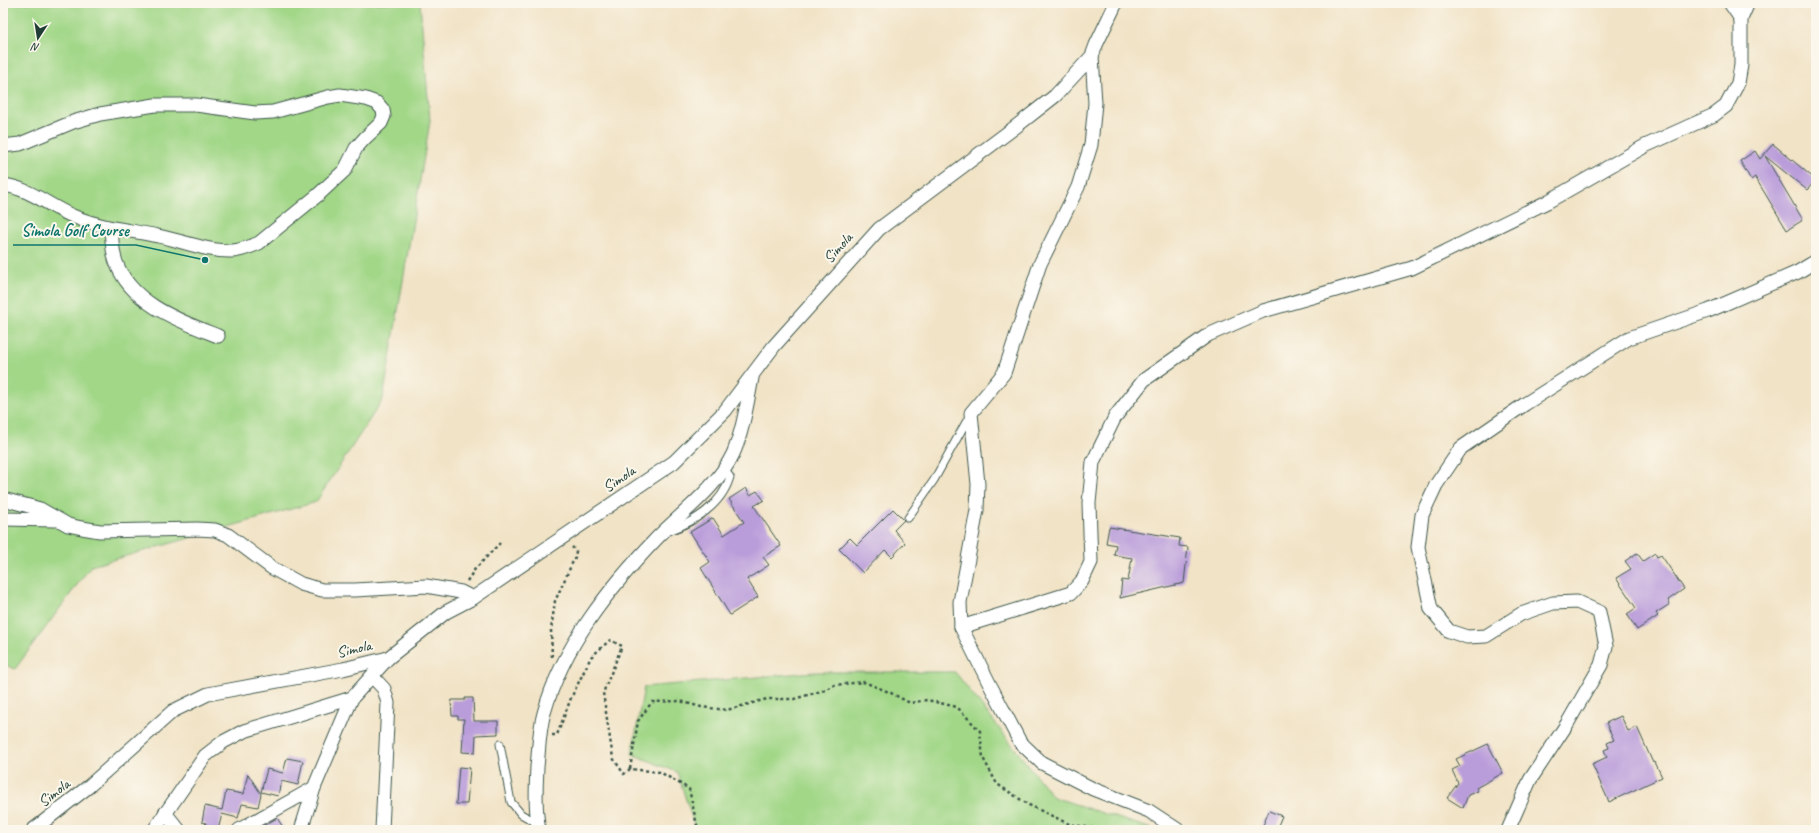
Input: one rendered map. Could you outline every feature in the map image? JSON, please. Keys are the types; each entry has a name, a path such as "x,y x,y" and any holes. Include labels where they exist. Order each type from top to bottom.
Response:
{"street":[{"name":"Simola","path":"33,830 88,787 173,711 208,694 343,669 388,658 446,612 473,598 674,462 725,411 774,346 878,228 1055,96 1092,56 1116,3"},
{"path":"1730,3 1742,19"},
{"path":"961,627 1072,593 1082,582 1091,562 1089,503 1092,462 1115,417 1144,380 1208,335 1263,312 1412,268 1547,202 1645,146 1714,115 1726,106 1738,83 1741,65 1742,19 1748,3"},
{"path":"1092,56 1095,103 1091,145 1078,187 1040,264 1004,373 971,413 978,484 977,510 960,602 961,627 1020,742 1042,763 1094,789 1149,811 1178,830"},
{"path":"3,146 20,144 73,122 100,114 155,105 196,105 255,113 273,112 340,95 366,99 377,103 383,110 384,116 381,123 364,138 356,148 351,160 336,180 266,238 246,249 232,251 213,250 160,236 98,225 74,217 55,208 24,189 3,185"},
{"path":"112,228 112,247 116,263 129,285 147,301 173,317 218,336"},
{"path":"1508,830 1530,780 1567,724 1601,665 1606,646 1599,612 1576,602 1553,603 1521,614 1486,636 1467,637 1448,631 1431,609 1418,547 1422,515 1436,485 1461,448 1525,404 1630,338 1708,311 1798,272 1816,260"},
{"path":"538,826 536,793 540,734 544,713 553,687 588,620 642,554 702,494 724,469 733,454 739,435 753,374"},
{"path":"3,499 40,509 56,520 68,525 100,531 215,530 228,535 272,568 301,584 322,590 355,590 426,586 461,592 473,598"},
{"path":"3,519 56,520"},
{"path":"301,830 314,788 352,698 388,658"},
{"path":"372,676 384,689 388,703 382,830"},
{"path":"154,830 205,756 223,742 244,731 352,698"},
{"path":"239,830 314,788"},
{"path":"165,813 179,830"}],"lane":[{"path":"908,518 934,480 971,413"},
{"path":"500,744 511,802 521,814 538,826"}],"path":[{"path":"461,592 475,569 500,543"},
{"path":"552,659 551,630 555,601 576,551 573,547 568,546"},
{"path":"540,734 557,735 571,698 591,657 610,640 622,646 603,692 613,758 624,774 630,769 638,721 652,702 680,701 701,707 727,710 767,699 794,699 825,690 834,685 864,682 889,692 910,703 927,700 957,708 980,731 983,758 997,784 1030,805 1069,824 1102,830"},
{"path":"630,769 660,772 689,789 698,830"}],"green space":[{"path":"3,3 420,3 430,121 383,399 316,502 91,566 15,669 3,664"},
{"path":"814,672 955,672 1053,797 1155,830 696,830 677,772 632,754 644,687"}],"building":[{"path":"1773,144 1816,180 1807,190 1765,156 1803,220 1787,230 1755,177 1751,180 1740,161 1755,151 1760,159"},
{"path":"746,488 750,495 757,491 764,500 754,506 781,546 763,557 769,565 747,579 758,597 730,615 701,568 710,562 690,532 713,518 724,535 744,522 729,499"},
{"path":"893,509 904,520 894,530 905,543 892,557 885,550 863,573 839,549 850,538 857,545"},
{"path":"1109,527 1180,538 1179,546 1188,547 1184,583 1120,598 1122,580 1128,581 1132,558 1114,555 1116,545 1106,543"},
{"path":"1637,553 1643,561 1655,553 1657,557 1661,555 1684,589 1668,600 1670,604 1656,613 1658,616 1637,630 1627,614 1636,608 1616,578 1631,569 1625,561"},
{"path":"465,698 473,698 474,721 498,721 498,734 476,735 475,753 462,752 464,719 458,719 458,716 452,716 451,700 465,700"},
{"path":"1621,716 1628,731 1637,727 1653,763 1655,762 1662,777 1609,802 1592,764 1607,757 1604,750 1609,748 1607,743 1614,740 1606,723"},
{"path":"1488,744 1503,773 1476,788 1478,791 1468,795 1463,808 1447,798 1458,783 1452,770 1460,766 1456,759"},
{"path":"287,758 303,761 298,785 281,781 278,796 261,792 267,769 283,773"},
{"path":"459,767 470,768 467,804 456,804"},
{"path":"248,774 261,794 258,807 242,804 238,818 222,814 218,830 204,830 206,823 202,822 205,806 222,810 226,791 243,794"},
{"path":"1269,811 1282,816 1276,830 1261,830"},
{"path":"277,818 285,830 256,830"}],"place":[{"name":"Simola Golf Course","path":"205,260"}]}
